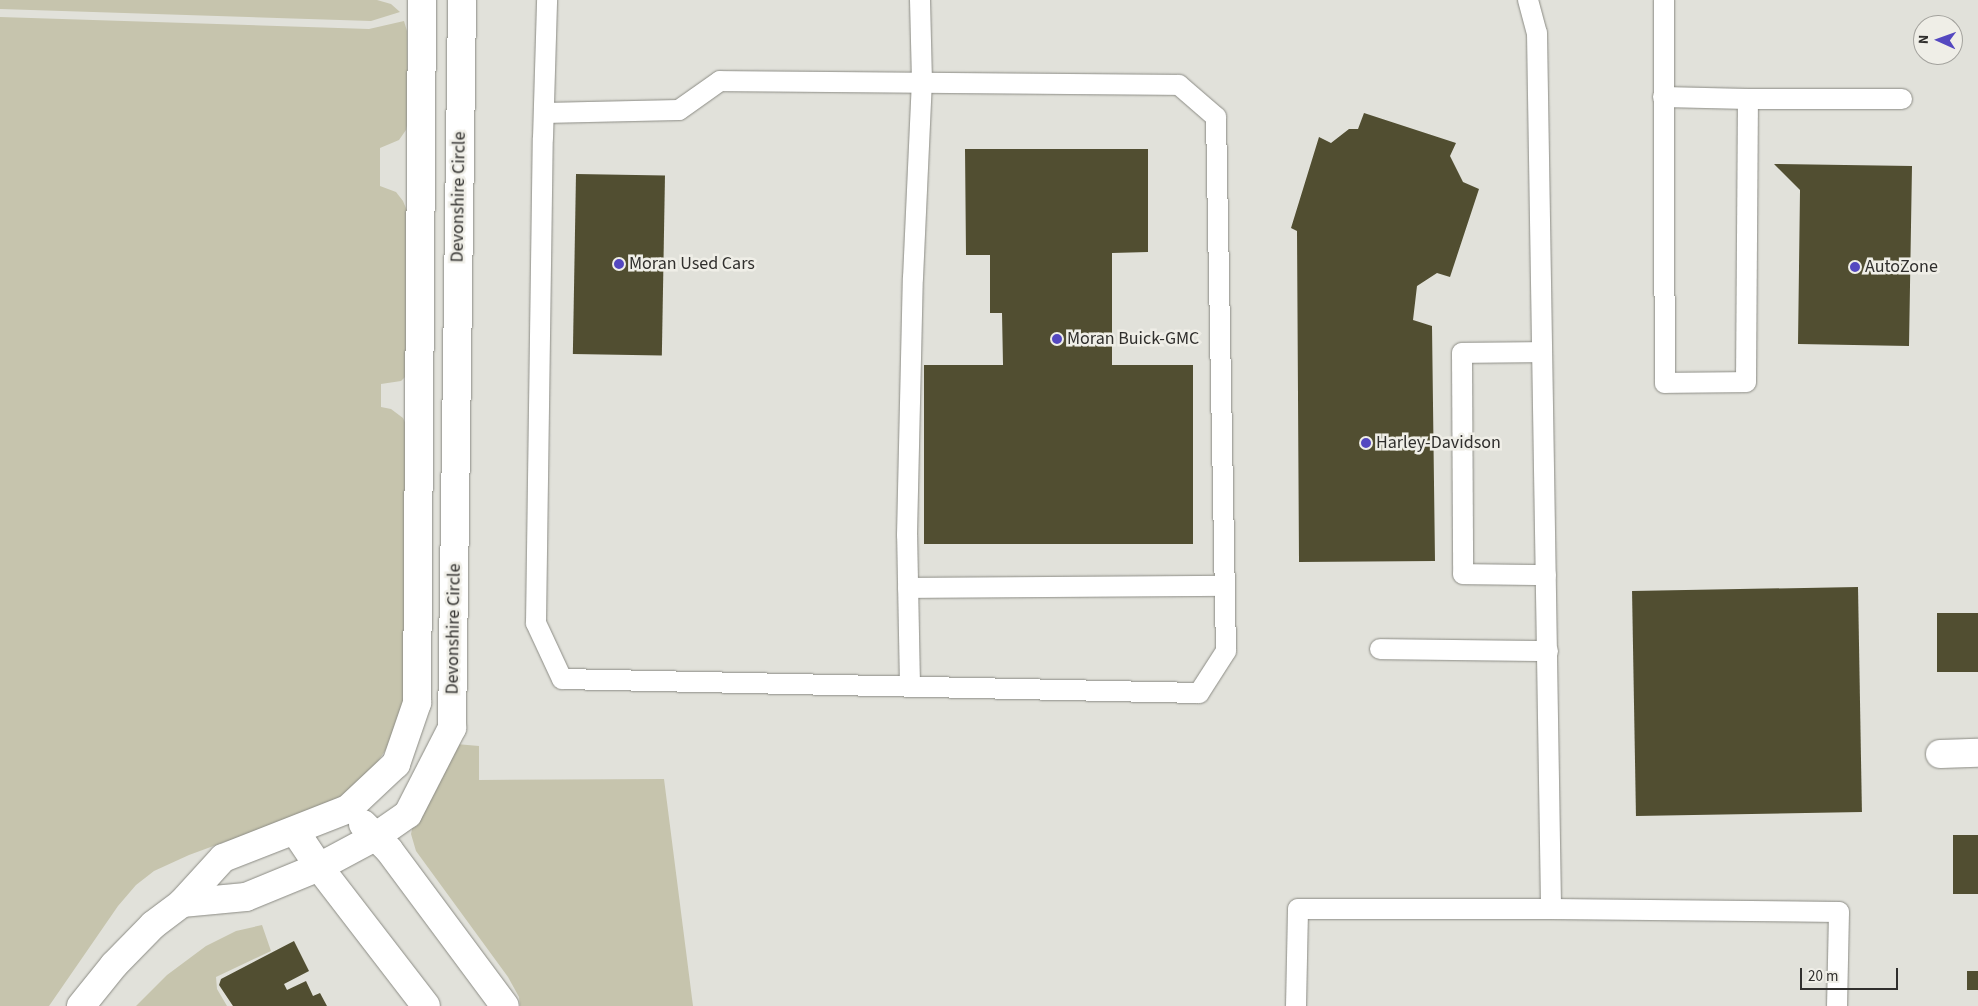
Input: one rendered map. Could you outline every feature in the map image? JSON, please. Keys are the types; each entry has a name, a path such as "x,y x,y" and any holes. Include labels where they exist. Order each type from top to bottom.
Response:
{"street":[{"name":"Devonshire Circle","path":"81,1006 114,965 153,925 182,903 223,858 296,831 348,809 396,764 417,703 422,0"},
{"name":"Devonshire Circle","path":"182,903 246,897 319,867 375,837 408,814 452,728 462,0"},
{"path":"419,391 457,393"},
{"path":"1940,754 1978,753"},
{"path":"348,809 389,850 505,1006"},
{"path":"296,831 319,867 426,1006"}],"lane":[{"path":"544,113 679,110 720,81 922,82 1179,85 1216,117 1226,651 1199,693 562,679 536,623 544,113 548,0"},
{"path":"910,686 907,535 914,278 922,82 920,0"},
{"path":"1528,0 1537,32 1551,909"},
{"path":"1664,0 1666,383 1746,382 1748,99"},
{"path":"1664,97 1902,99"},
{"path":"1542,352 1462,353 1463,574 1546,575"},
{"path":"908,588 1225,586"},
{"path":"1380,649 1548,651"},
{"path":"1296,1006 1298,909 1839,912 1837,1006"}],"shaded area":[{"path":"0,0 377,0 391,4 400,12 371,21 0,9"},
{"path":"0,17 369,29 404,21 407,31 408,121 406,130 399,140 380,148 380,186 396,192 403,201 408,213 407,375 401,381 381,384 381,407 391,409 403,418 409,431 407,695 391,742 368,776 337,803 274,831 227,841 154,871 136,885 118,906 49,1006 0,1006"},
{"path":"456,744 479,746 479,780 664,779 693,1006 520,1006 519,997 508,977 416,851 411,834 415,816"},
{"path":"262,925 271,951 216,977 217,989 227,1006 136,1006 167,975 206,946 236,931"}],"building":[{"name":"Harley-Davidson","path":"1364,113 1456,143 1450,156 1463,182 1479,189 1450,277 1437,273 1417,286 1413,320 1432,326 1435,561 1299,562 1297,231 1291,228 1319,137 1331,143 1349,129 1358,129"},
{"name":"Moran Buick-GMC","path":"965,149 1148,149 1148,252 1112,253 1112,365 1193,365 1193,544 924,544 924,365 1003,365 1002,313 990,313 990,255 966,255"},
{"name":"AutoZone","path":"1774,164 1912,166 1909,346 1798,344 1800,190"},
{"name":"Moran Used Cars","path":"576,174 665,176 662,356 573,354"},
{"path":"1858,587 1862,812 1636,816 1632,591"},
{"path":"1937,613 1978,613 1978,672 1937,672"},
{"path":"1953,835 1978,835 1978,894 1953,894"},
{"path":"294,941 309,971 284,984 287,990 306,981 313,996 320,993 327,1006 233,1006 219,985 221,979"},
{"path":"1967,971 1978,971 1978,990 1967,990"}],"place":[{"name":"Moran Used Cars","path":"619,264"},
{"name":"AutoZone","path":"1855,267"},
{"name":"Moran Buick-GMC","path":"1057,339"},
{"name":"Harley-Davidson","path":"1366,443"}]}
